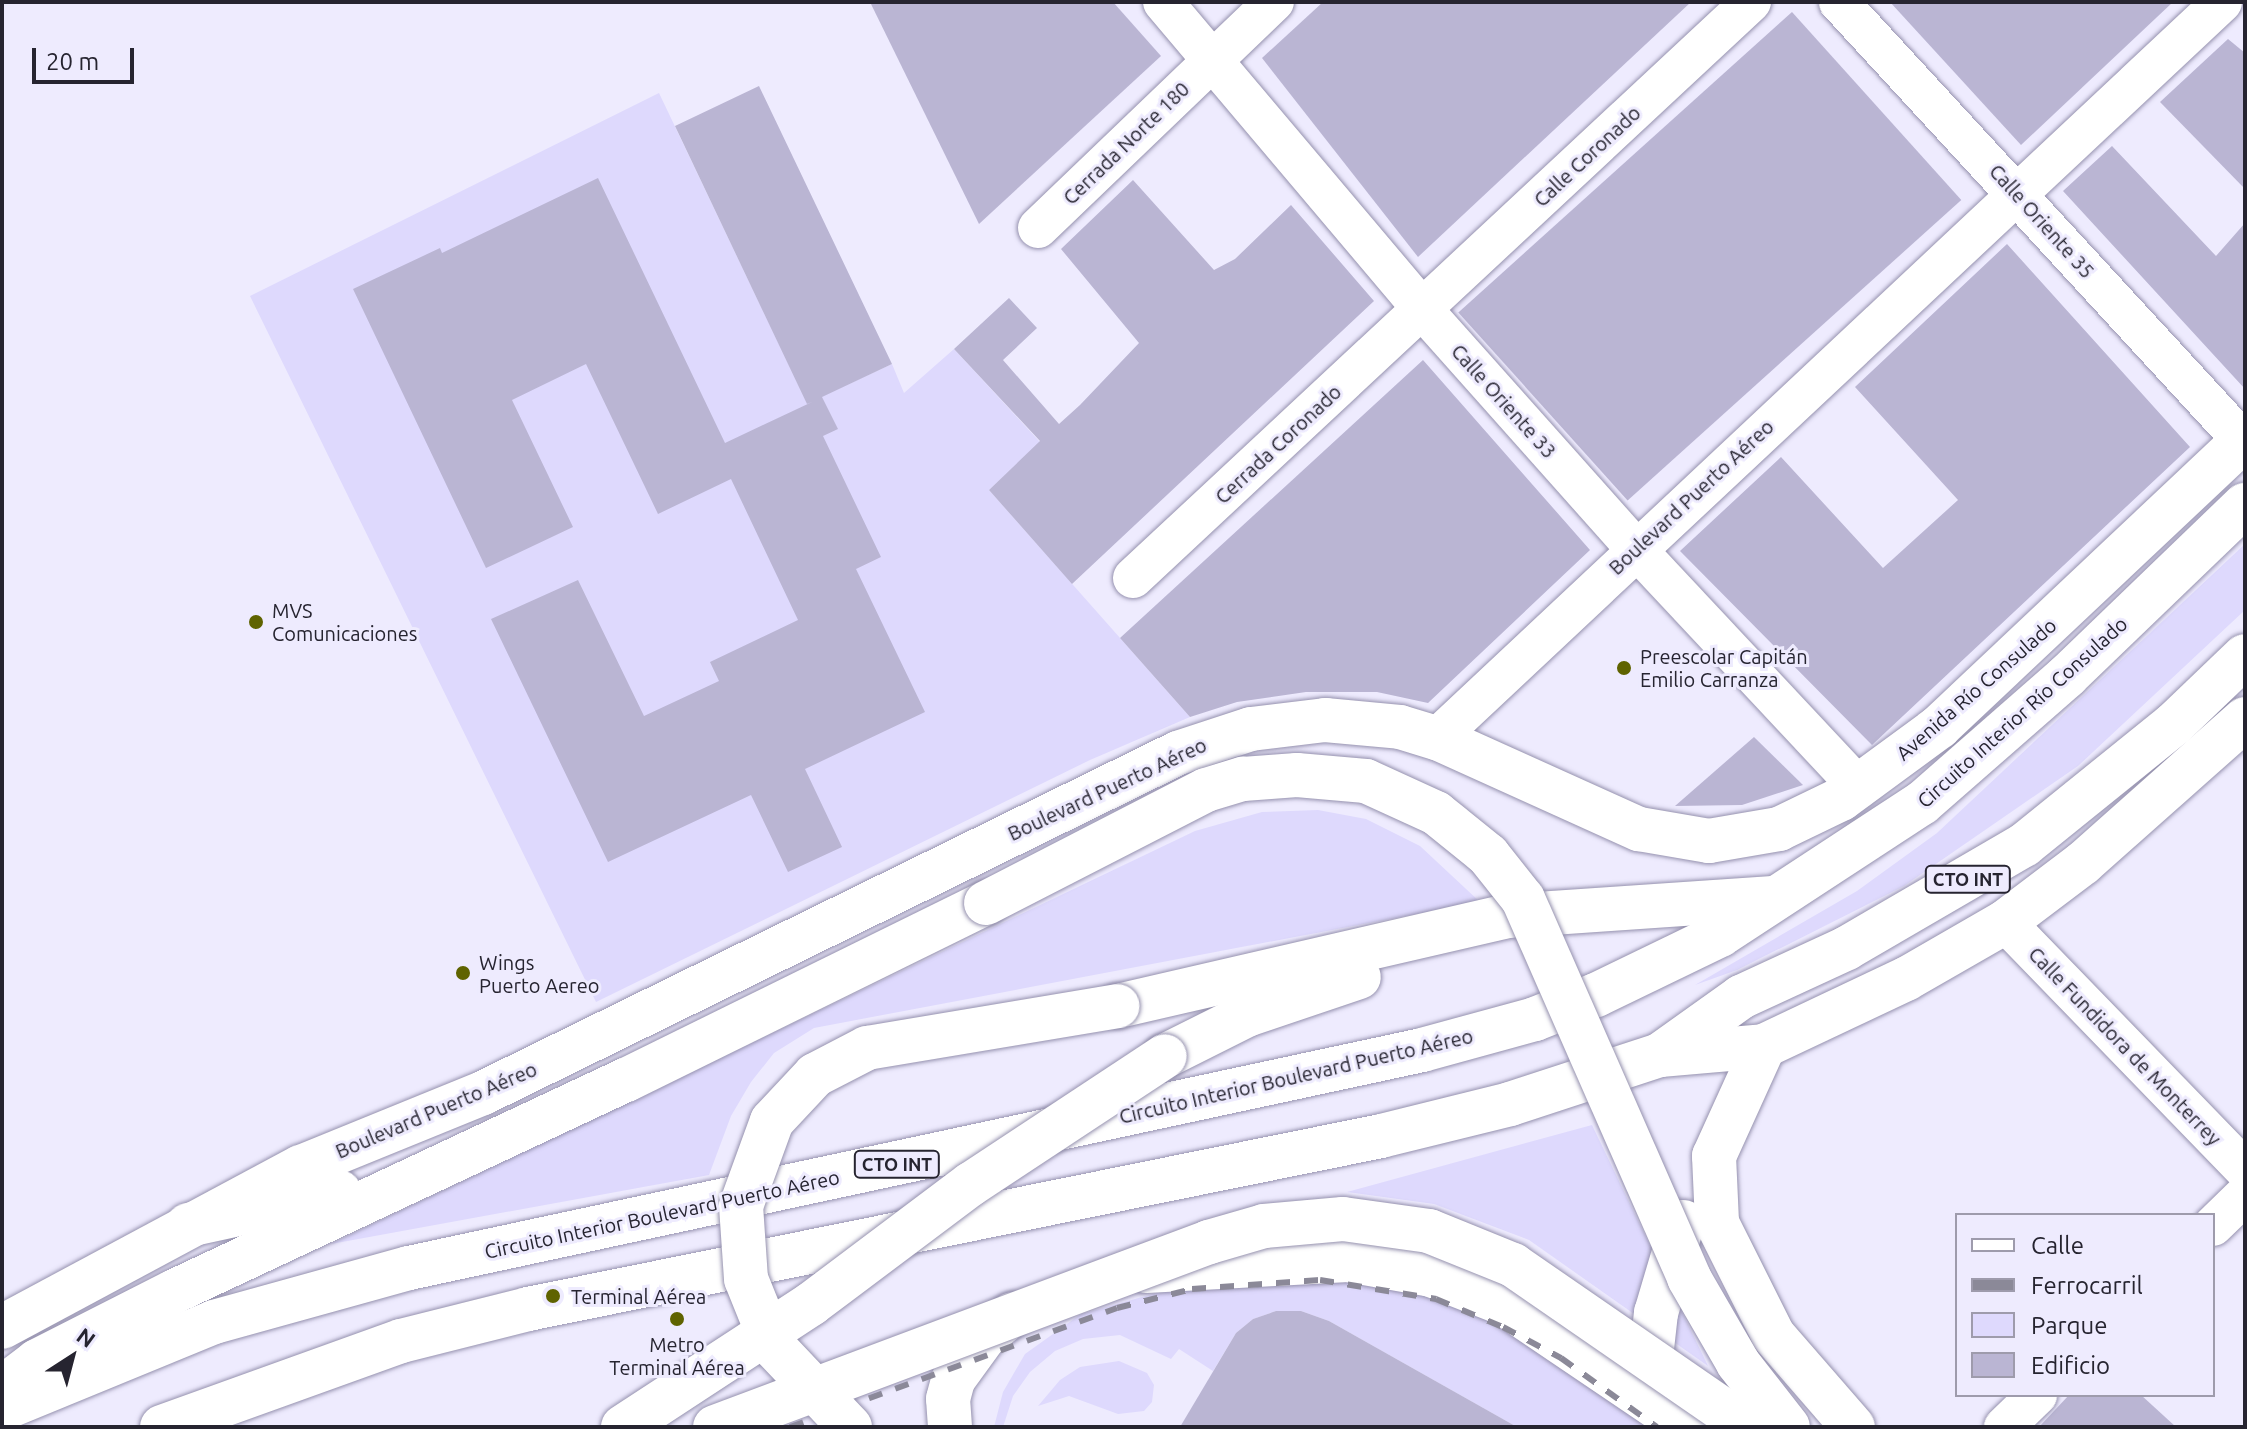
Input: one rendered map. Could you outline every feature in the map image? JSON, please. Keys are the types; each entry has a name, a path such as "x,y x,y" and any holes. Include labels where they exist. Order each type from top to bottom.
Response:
{"main road":[{"name":"Avenida Río Consulado","path":"1437,738 1602,815 1675,838 1709,841 1779,829 1859,787 1951,716 2244,440"},
{"name":"Circuito Interior Río Consulado","path":"1783,897 1867,843 1967,765 2242,505"},
{"name":"CTO INT","path":"1660,1055 1741,997 1847,948 2024,845 2174,724 2245,656"},
{"name":"CTO INT","path":"162,1427 387,1346 528,1309 1381,1136 1510,1104 1660,1055 1764,1046 1906,979 2005,922 2150,807 2245,719"},
{"name":"Boulevard Puerto Aéreo","path":"2,1327 188,1225 370,1136 483,1093 1178,753 1251,729 1299,722 1361,720 1437,738"},
{"path":"2,1388 37,1361 986,903 1206,790 1243,779 1297,775 1366,781 1436,813 1488,855 1523,899 1695,1289 1738,1363 1788,1427"},
{"path":"850,1427 773,1346 746,1279 741,1206 772,1121 815,1075 867,1048 1118,1006 1508,916 1581,914 1783,897"},
{"name":"Circuito Interior Boulevard Puerto Aéreo","path":"2,1409 214,1322 409,1268 1199,1099 1535,1019 1656,968 1783,897"},
{"path":"623,1427 811,1304 971,1184 1165,1056 1317,988 1493,946 1581,914"},
{"path":"1647,1399 1656,1313 1670,1258 1720,1137 1764,1046"},
{"path":"1720,1137 1713,1199 1727,1247 1773,1335 1853,1427"},
{"path":"188,1225 445,1163"},
{"path":"715,1427 1209,1242 1264,1226 1343,1219 1429,1231 1513,1265 1748,1427"},
{"path":"950,1427 948,1399 953,1380 984,1337 1009,1316 1110,1278 1147,1271 1299,1261 1375,1264 1464,1286 1541,1326 1686,1427"}],"street":[{"name":"Calle Oriente 33","path":"1163,2 1214,58 1423,310 1635,548 1859,787"},
{"name":"Cerrada Norte 180","path":"1038,228 1274,2"},
{"name":"Calle Coronado","path":"1423,310 1751,2"},
{"name":"Calle Oriente 35","path":"1839,2 2244,440"},
{"name":"Boulevard Puerto Aéreo","path":"1437,738 1635,548 2222,2"},
{"name":"Cerrada Coronado","path":"1133,578 1423,310"},
{"name":"Calle Fundidora de Monterrey","path":"2005,922 2245,1170"},
{"path":"2215,1224 2245,1195"},
{"path":"2004,1427 2035,1397"}],"green space":[{"path":"659,93 807,403 892,364 904,393 954,349 1040,442 989,490 1190,717 1090,760 596,1002 250,296"},
{"path":"2245,544 2245,610 2078,766 1904,886 1737,970 1695,985 1857,891 1937,833"},
{"path":"1318,810 1366,819 1420,846 1480,902 814,1028 774,1053 751,1082 731,1116 709,1175 331,1244 1195,831 1262,812"},
{"path":"1592,1125 1708,1366 1529,1240 1434,1204 1347,1192"},
{"path":"1372,1281 1436,1294 1506,1323 1664,1427 1517,1427 1329,1321 1301,1311 1276,1311 1253,1319 1236,1333 1213,1371 1179,1349 1171,1359 1120,1335 1083,1339 1055,1351 1030,1372 1013,1396 1003,1427 994,1427 1003,1392 1025,1354 1081,1314 1182,1286"},
{"path":"1119,1361 1147,1373 1154,1385 1152,1402 1144,1411 1118,1414 1069,1396 1038,1406 1060,1380 1080,1367"}],"building":[{"path":"870,2 1113,2 1161,56 979,224"},
{"path":"1323,2 1691,2 1418,257 1262,58"},
{"path":"1890,2 2173,2 2021,145"},
{"path":"1792,12 1961,200 1628,500 1458,312"},
{"path":"2228,39 2245,53 2245,189 2160,102"},
{"path":"759,86 892,364 822,397 838,429 823,436 881,557 856,569 925,712 805,769 842,847 788,872 751,795 608,862 491,619 578,580 644,716 719,681 710,662 798,620 731,479 658,514 586,364 512,400 573,527 486,568 353,289 440,248 442,253 598,178 725,443 812,402 807,404 675,126"},
{"path":"2112,146 2216,256 2245,223 2245,389 2063,191"},
{"path":"1133,180 1214,270 1235,259 1291,205 1374,301 1072,584 989,490 1040,441 954,349 1009,298 1037,328 1003,360 1059,424 1080,405 1139,343 1061,249"},
{"path":"2007,244 2190,447 1872,745 1680,551 1781,457 1883,568 1958,500 1855,387"},
{"path":"1423,360 1590,550 1428,703 1377,692 1306,692 1237,702 1190,717 1120,638"},
{"path":"1754,737 1803,785 1742,805 1675,806"},
{"path":"1276,1311 1301,1311 1329,1321 1517,1427 1180,1427 1236,1333 1253,1319"},
{"path":"2067,1397 2143,1397 2176,1427 2039,1427"}],"railway":[{"path":"790,1427 1117,1308 1192,1289 1320,1280 1436,1299 1503,1327 1561,1358 1657,1427"}],"place":[{"name":"MVS Comunicaciones","path":"256,622"},
{"name":"Preescolar Capitán Emilio Carranza","path":"1624,668"},
{"name":"Wings Puerto Aereo","path":"463,973"},
{"name":"Terminal Aérea","path":"553,1296"},
{"name":"Metro Terminal Aérea","path":"677,1319"}]}
